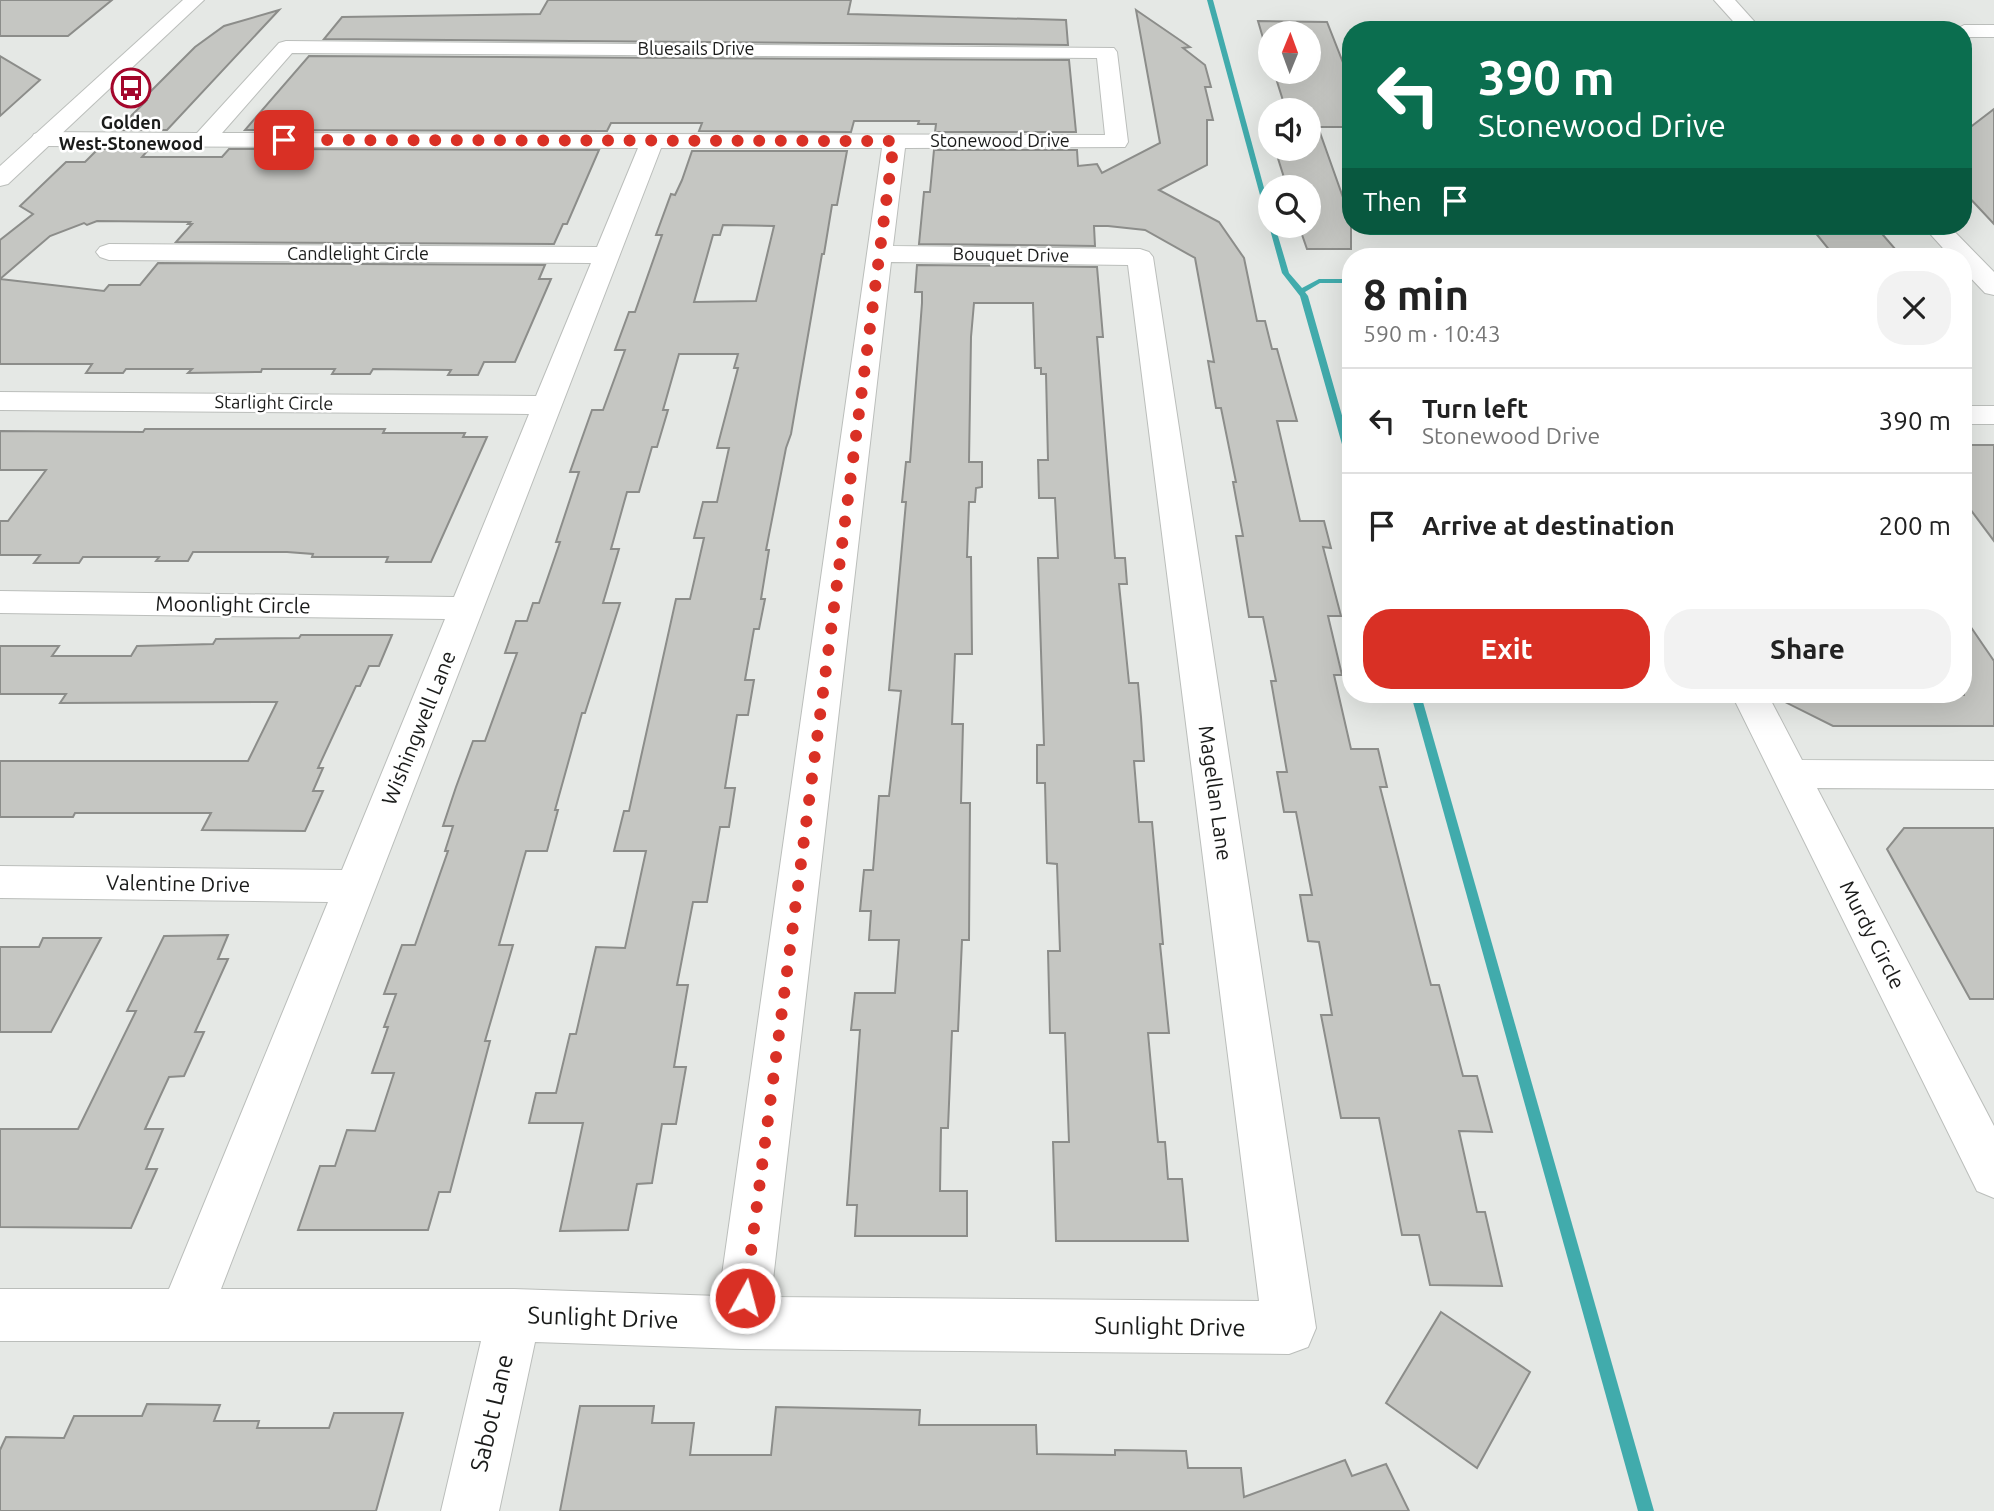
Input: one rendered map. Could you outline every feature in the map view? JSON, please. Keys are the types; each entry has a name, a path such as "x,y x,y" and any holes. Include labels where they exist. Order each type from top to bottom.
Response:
{"street":[{"path":"0,179 194,0"},
{"path":"1724,0 1744,21"},
{"path":"1972,31 1994,31"},
{"name":"Bluesails Drive","path":"204,139 286,47 1107,52 1118,142"},
{"name":"Stonewood Drive","path":"42,139 1118,142"},
{"name":"Wishingwell Lane","path":"184,1317 653,140"},
{"path":"742,1323 894,141"},
{"path":"1944,235 1956,248"},
{"name":"Candlelight Circle","path":"109,252 607,255"},
{"name":"Bouquet Drive","path":"881,254 1140,257"},
{"name":"Magellan Lane","path":"1140,257 1289,1328"},
{"path":"1972,264 1994,287"},
{"name":"Starlight Circle","path":"0,401 547,405"},
{"path":"1972,415 1994,415"},
{"name":"Moonlight Circle","path":"0,603 467,608"},
{"name":"Murdy Circle","path":"1754,703 1994,1175"},
{"path":"1790,774 1994,775"},
{"name":"Valentine Drive","path":"0,882 356,886"},
{"name":"Sunlight Drive","path":"0,1315 514,1315 742,1323 1289,1328"},
{"name":"Sabot Lane","path":"470,1511 514,1315"}],"building":[{"path":"0,0 112,0 68,36 0,36"},
{"path":"548,0 851,0 848,14 1066,20 1068,45 324,39 342,17 540,14"},
{"path":"279,10 167,130 117,130 146,101 141,101 195,47 224,26"},
{"path":"1136,10 1190,47 1183,48 1205,65 1211,87 1205,87 1213,120 1207,120 1207,165 1159,190 1219,222 1244,258 1257,321 1265,321 1272,349 1277,349 1297,421 1277,421 1300,521 1324,521 1331,548 1323,547 1341,616 1328,616 1342,675 1334,675 1351,749 1378,749 1387,787 1380,787 1431,985 1439,985 1463,1076 1477,1076 1492,1132 1459,1131 1477,1212 1485,1212 1502,1286 1430,1285 1419,1235 1402,1235 1379,1118 1341,1118 1321,1015 1332,1015 1319,942 1308,941 1300,895 1312,895 1296,812 1284,812 1277,772 1287,772 1271,681 1276,681 1263,617 1249,617 1236,536 1243,536 1233,482 1236,482 1221,408 1216,408 1208,361 1214,362 1195,258 1145,230 1108,226 1094,226 1095,246 919,244 924,192 930,192 934,150 1077,150 1078,166 1097,164 1102,173 1160,143"},
{"path":"1321,22 1327,22 1342,60 1342,127 1321,127 1321,98 1282,98 1278,84 1321,84"},
{"path":"0,56 40,80 0,116"},
{"path":"309,56 1069,60 1076,132 935,132 936,124 918,124 919,121 854,121 851,132 699,131 702,123 611,123 607,131 245,130"},
{"path":"1994,109 1994,224 1972,201 1972,126"},
{"path":"1321,135 1342,195 1342,235 1351,235 1351,248 1307,249 1303,238 1321,238 1321,175 1283,175 1279,161 1321,161"},
{"path":"98,149 149,149 142,157 222,157 229,149 599,150 567,224 563,224 554,244 176,242 192,224 188,224 190,222 97,221 50,236 0,279 0,240 33,214 20,206 66,162 85,162"},
{"path":"692,151 847,151 837,205 832,205 822,254 791,434 766,550 769,550 761,599 765,599 759,629 754,629 745,680 754,680 748,715 737,715 725,788 735,788 729,827 720,827 707,902 693,902 677,985 688,985 674,1067 686,1067 676,1124 662,1124 652,1183 637,1184 628,1230 560,1231 583,1123 529,1123 536,1093 556,1093 570,1034 576,1034 596,947 625,948 646,851 614,851 624,811 629,811 676,599 690,599 704,538 694,538 703,502 717,502 729,448 717,448 738,368 734,368 738,354 679,354 663,410 668,410 657,447 652,447 639,492 627,492 611,549 619,549 603,603 620,603 585,713 582,713 555,810 558,810 547,851 526,851 499,945 513,945 485,1041 490,1041 450,1192 439,1192 428,1230 298,1230 320,1166 335,1166 347,1130 375,1131 394,1073 372,1073 396,994 384,994 402,945 415,945 448,851 445,851 453,826 443,826 456,787 473,741 485,741 517,653 505,653 516,621 527,621 533,603 539,603 560,542 556,542 579,472 570,472 592,410 603,410 625,350 615,350 629,312 635,312 662,235 656,235 671,194 675,195","holes":["723,225 774,226 756,301 694,302 713,235 720,235"]},
{"path":"1817,235 1883,235 1894,248 1828,248"},
{"path":"158,263 545,265 539,279 551,279 515,362 484,362 478,375 448,375 451,370 373,369 370,374 332,374 335,369 188,373 192,369 126,369 123,373 86,373 92,364 0,364 0,279 104,291 109,285 140,285"},
{"path":"917,265 1097,267 1103,337 1097,337 1115,558 1125,558 1127,584 1119,584 1129,683 1138,683 1141,717 1144,761 1134,761 1139,822 1152,822 1163,944 1160,944 1169,1033 1148,1033 1158,1142 1165,1142 1168,1179 1182,1179 1188,1241 1056,1241 1053,1142 1069,1142 1065,1033 1050,1033 1048,951 1060,951 1057,864 1047,863 1045,783 1037,783 1037,745 1044,745 1038,558 1058,558 1055,498 1039,498 1038,460 1048,460 1046,374 1041,374 1041,368 1035,368 1033,303 974,303 971,337 969,462 982,462 982,487 976,488 975,502 969,502 967,557 971,557 972,654 955,654 952,724 963,724 961,803 970,803 969,940 962,940 958,1031 952,1031 948,1128 941,1128 940,1191 967,1191 967,1236 855,1236 857,1205 847,1205 860,1030 851,1030 855,993 895,993 899,940 869,940 871,911 860,911 864,870 873,870 879,796 889,796 901,691 889,690 906,502 902,502 906,462 910,462 922,303 922,292 915,292"},
{"path":"145,429 385,429 383,433 465,433 463,437 487,437 431,562 386,562 388,557 312,557 313,554 287,552 193,552 188,561 156,561 159,557 83,557 79,563 34,563 40,555 0,555 0,521 8,521 46,470 0,470 0,431 143,432"},
{"path":"1972,445 1994,445 1994,541 1972,512"},
{"path":"1972,629 1994,661 1994,726 1833,726 1787,703 1972,703"},
{"path":"301,635 392,635 379,666 369,666 360,686 356,686 318,768 323,768 313,791 323,791 305,831 202,830 211,813 75,813 73,817 0,817 0,761 248,761 277,702 60,703 66,694 0,694 0,646 59,646 52,656 131,656 137,646 213,644 216,639 299,638"},
{"path":"1904,828 1994,828 1994,999 1970,999 1887,849"},
{"path":"228,935 218,959 228,959 195,1032 204,1032 184,1076 169,1077 145,1129 163,1129 146,1169 157,1169 131,1228 0,1227 0,1129 78,1129 136,1011 127,1011 164,936"},
{"path":"43,938 101,938 51,1032 0,1032 0,947 39,947"},
{"path":"1441,1312 1530,1372 1477,1468 1386,1403"},
{"path":"147,1404 220,1405 214,1421 259,1421 257,1428 329,1428 334,1413 403,1413 376,1511 0,1511 0,1450 6,1437 64,1438 74,1416 142,1416"},
{"path":"580,1406 654,1406 652,1423 694,1423 690,1455 771,1455 776,1407 920,1410 919,1425 1036,1425 1037,1454 1115,1455 1115,1450 1186,1451 1188,1468 1241,1468 1244,1497 1345,1460 1352,1476 1386,1464 1409,1511 560,1511"}],"waterway":[{"path":"1210,0 1258,177"},
{"path":"1276,238 1286,273 1304,296 1342,430"},
{"path":"1302,291 1319,281 1342,281"},
{"path":"1418,703 1646,1511"}],"place":[{"name":"Golden West-Stonewood","path":"131,88"}],"route":[{"path":"284,140 894,141 745,1298"}]}
